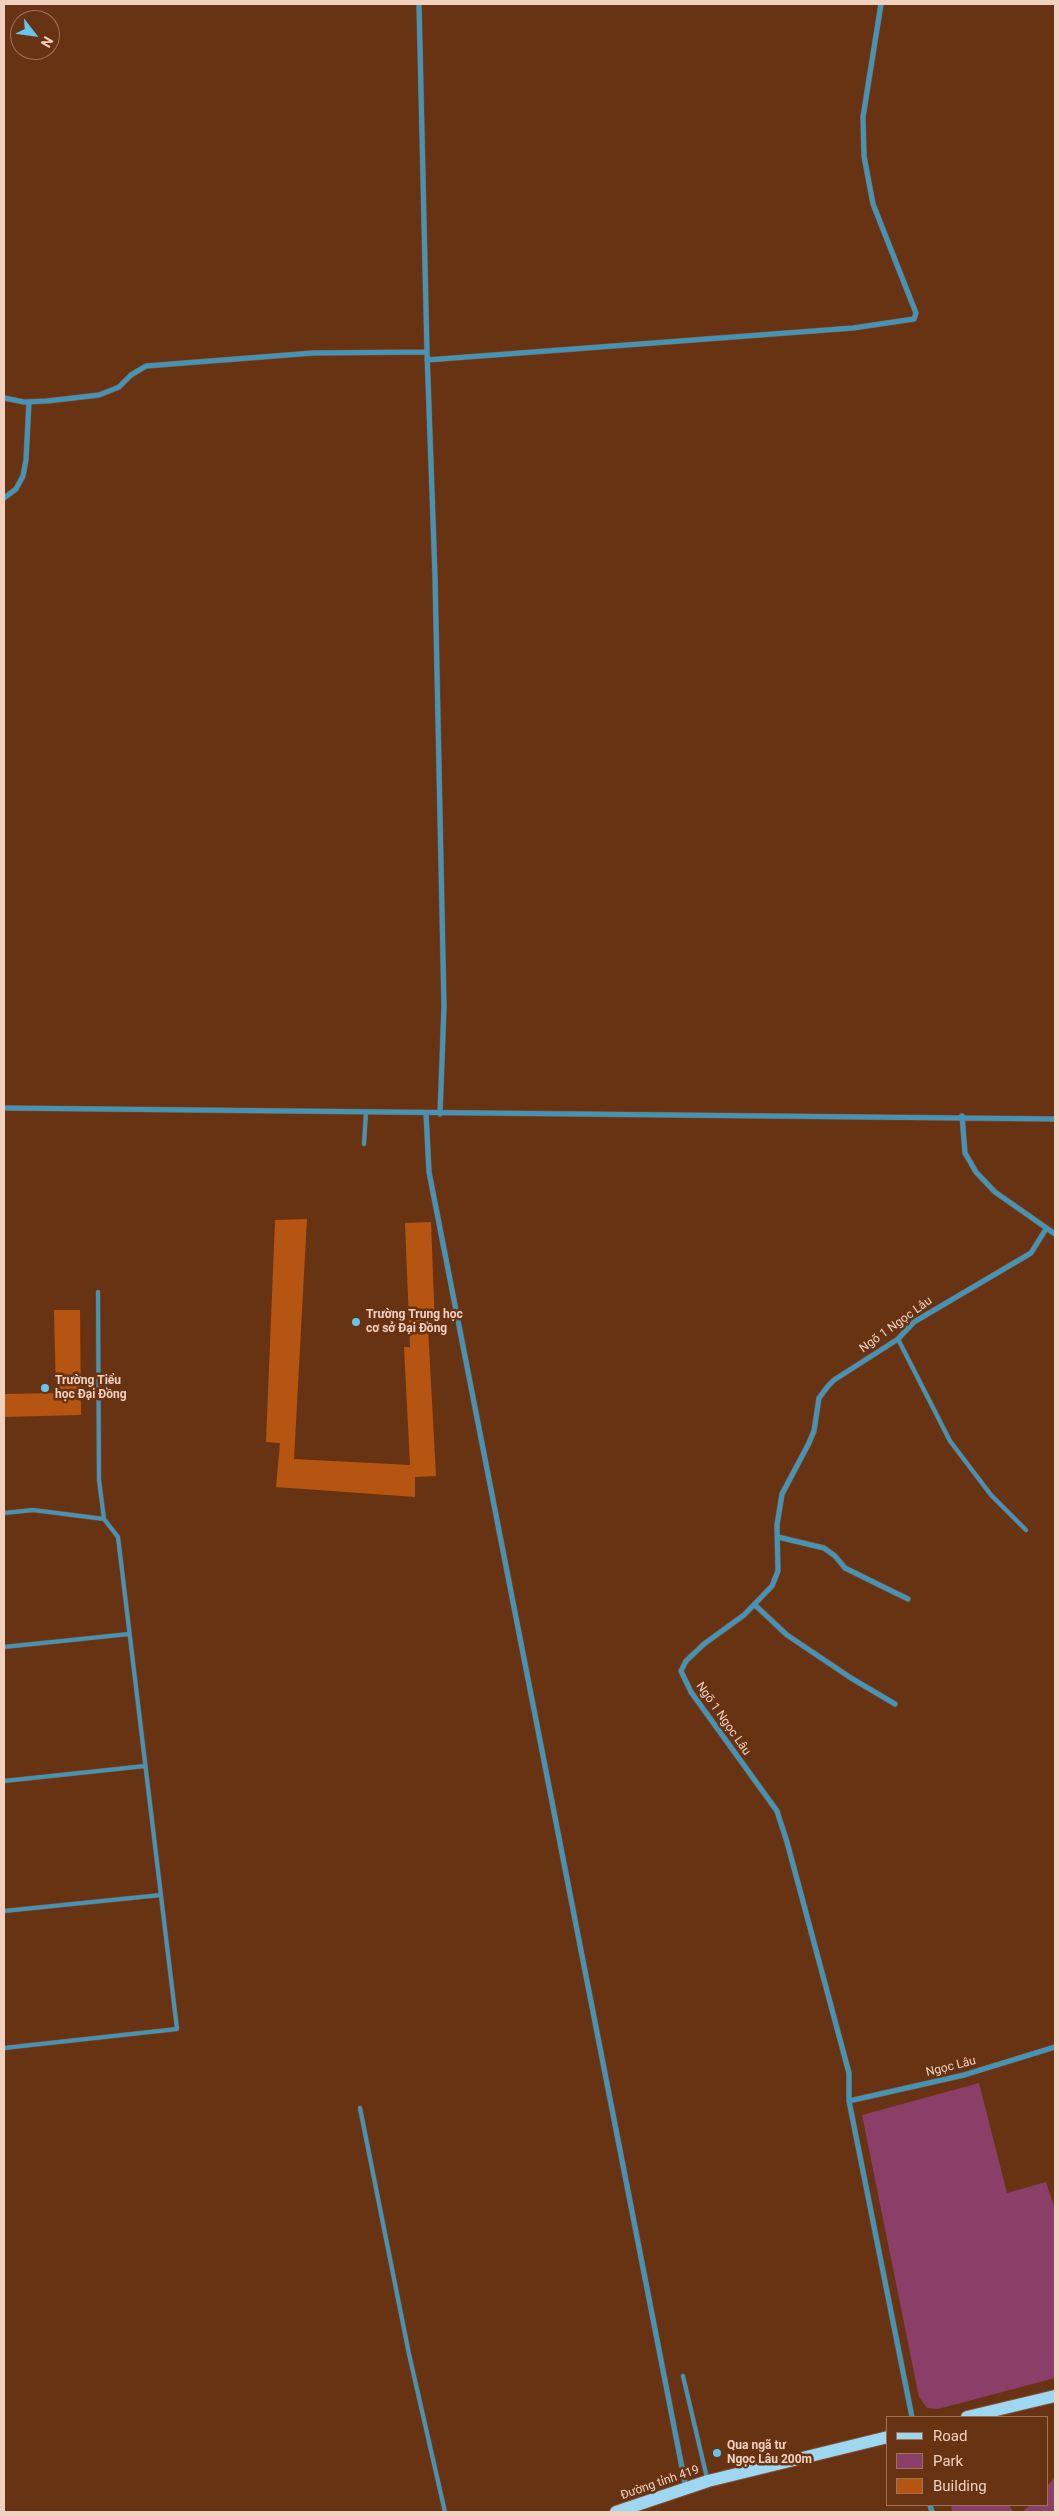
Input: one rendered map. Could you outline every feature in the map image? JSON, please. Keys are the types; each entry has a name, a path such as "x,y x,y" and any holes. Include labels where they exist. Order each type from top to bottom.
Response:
{"main road":[{"path":"971,2416 1055,2396"},
{"name":"Đường tỉnh 419","path":"616,2512 708,2481 886,2437"}],"street":[{"path":"419,4 427,360 435,576 444,998 440,1114"},
{"path":"427,360 488,357 781,332 853,328 914,319 916,313 914,306 873,204 864,156 862,117 881,4"},
{"path":"4,398 29,402 109,392 119,387 131,375 146,366 313,353 427,352"},
{"path":"4,498 16,489 23,476 26,460 29,402"},
{"path":"4,1108 440,1114 1055,1118"},
{"path":"426,1113 429,1172 686,2489"},
{"path":"962,1116 965,1152 976,1172 995,1192 1055,1234"},
{"name":"Ngõ 1 Ngọc Lâu","path":"850,2101 850,2073 777,1811 691,1692 681,1671 686,1661 704,1644 755,1605 772,1586 778,1570 777,1524 782,1494 812,1437 819,1398 834,1380 898,1339 914,1322 1031,1253 1046,1229"},
{"path":"778,1537 824,1548 835,1556 845,1568 908,1599"},
{"path":"755,1605 787,1635 850,1678 895,1704"},
{"name":"Ngọc Lâu","path":"850,2101 964,2075 1055,2047"},
{"path":"850,2101 912,2416"}],"lane":[{"path":"364,1144 366,1112"},
{"path":"4,2048 177,2029 118,1537 104,1519 100,1480 98,1292"},
{"path":"898,1339 950,1441 992,1496 1026,1530"},
{"path":"4,1513 33,1510 104,1519"},
{"path":"4,1647 129,1634"},
{"path":"4,1781 145,1766"},
{"path":"4,1911 160,1895"},
{"path":"360,2108 409,2354 445,2512"},
{"path":"683,2376 708,2481"}],"green space":[{"path":"979,2083 1007,2193 1046,2182 1055,2209 1055,2378 938,2409 927,2408 919,2397 862,2115"},
{"path":"1055,2477 1055,2512 1022,2512 1029,2506 1049,2506 1049,2484"},
{"path":"951,2506 1010,2506 1013,2512 952,2512"}],"building":[{"path":"307,1219 294,1459 410,1465 404,1347 410,1347 405,1223 431,1222 435,1327 428,1328 436,1476 415,1477 415,1497 276,1487 280,1443 266,1442 275,1220"},
{"path":"54,1310 80,1310 81,1415 4,1417 4,1394 56,1393"}],"place":[{"name":"Trường Trung học cơ sở Đại Đồng","path":"356,1322"},
{"name":"Trường Tiểu học Đại Đồng","path":"45,1388"},
{"name":"Qua ngã tư Ngọc Lâu 200m","path":"717,2453"}]}
